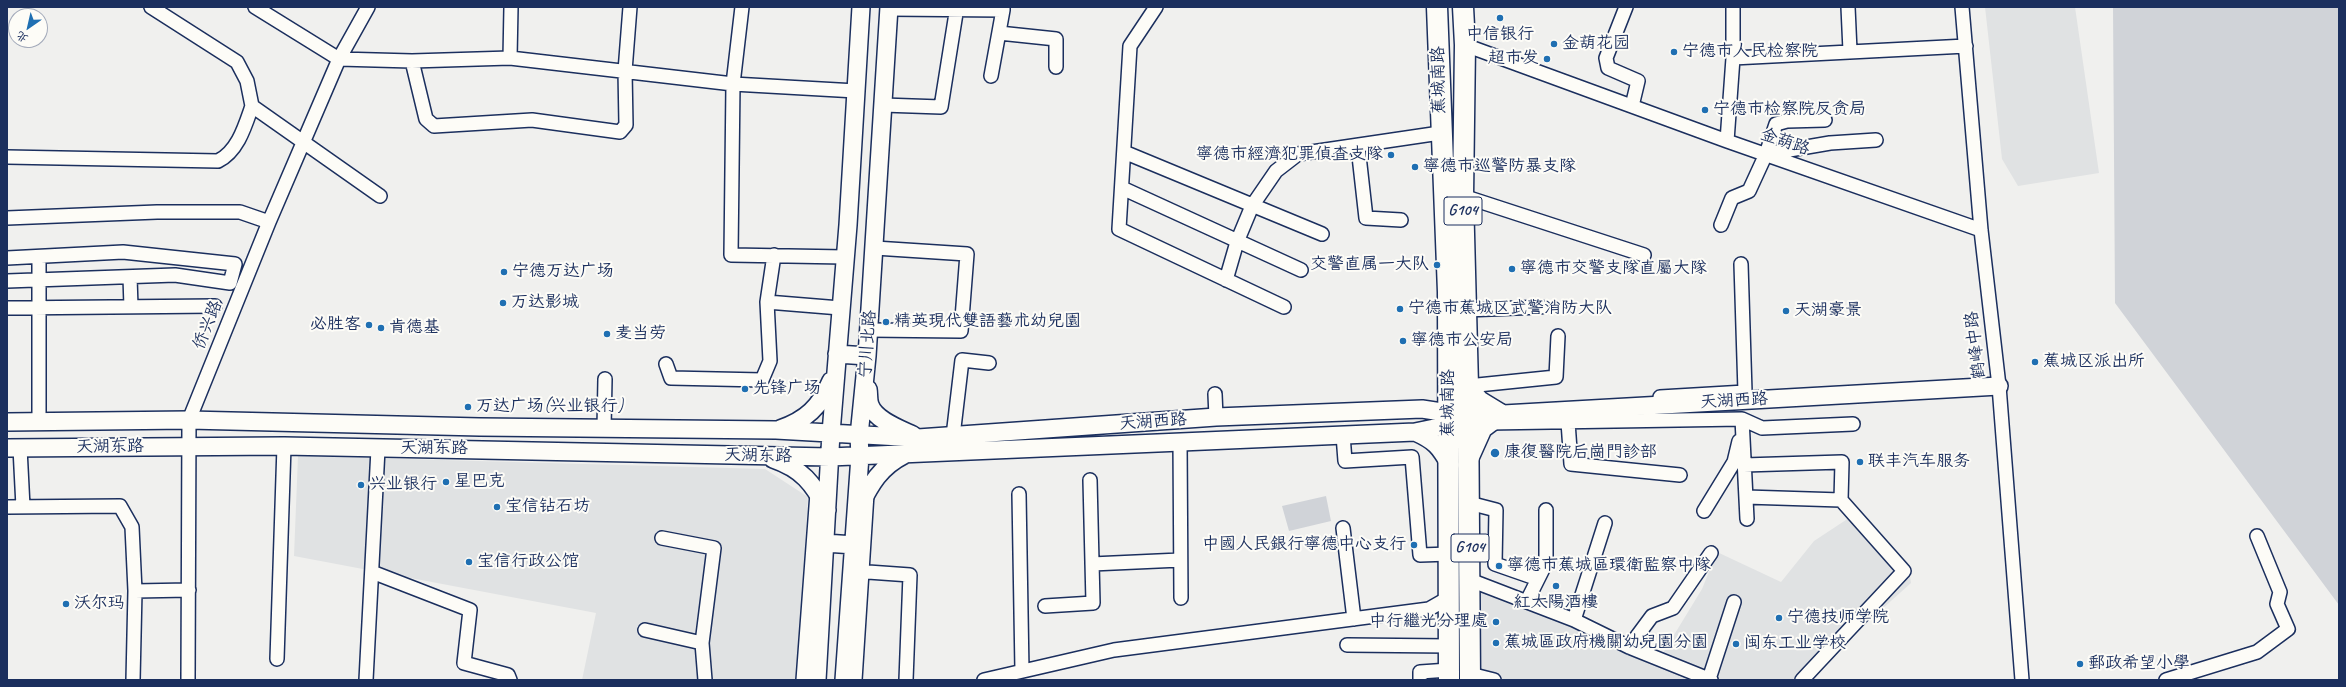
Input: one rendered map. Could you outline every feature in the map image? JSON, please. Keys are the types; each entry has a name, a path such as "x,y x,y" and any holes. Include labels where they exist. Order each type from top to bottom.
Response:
{"highway":[{"name":"蕉城南路","path":"1437,7 1440,133 1448,292 1448,419 1450,465 1449,675"},
{"name":"蕉城南路","path":"1463,7 1465,45 1463,196 1468,386 1470,677"}],"main road":[{"name":"宁川北路","path":"817,680 831,433 845,257 861,7"},
{"name":"宁川北路","path":"844,680 857,571 854,545 860,456 859,436 875,248 889,8"},
{"path":"837,354 866,365 870,406 890,424 928,443"},
{"path":"776,430 793,425 807,415 823,400 836,372"},
{"path":"1422,409 1435,404 1444,394 1449,374"},
{"path":"1468,386 1494,415 1483,429 1469,461"},
{"name":"天湖西路","path":"1468,416 1999,386"},
{"name":"天湖西路","path":"860,456 906,454 928,443 953,436 1216,417 1422,409 1448,419"},
{"path":"1448,419 1468,416"},
{"name":"天湖西路","path":"859,436 928,443 1180,442 1415,432 1448,419"},
{"name":"天湖东路","path":"7,422 189,420 759,432 776,430 859,436"},
{"path":"759,432 764,456 786,463 804,475 817,493 827,511"},
{"path":"1415,432 1430,438 1440,447 1450,465"},
{"name":"天湖东路","path":"13,448 284,446 378,449 601,451 764,456 860,456"},
{"path":"856,513 867,492 889,463 906,454"},
{"path":"825,543 854,545"}],"street":[{"path":"7,157 218,161 228,156 233,150 252,106 247,81 237,62 151,7"},
{"path":"255,7 339,59 412,61 510,58 733,84 856,91"},
{"name":"侨兴路","path":"188,680 189,420 339,59 368,7"},
{"path":"510,58 511,7"},
{"path":"412,61 426,119 434,126 532,120 620,132 626,125 625,71 630,7"},
{"path":"742,7 733,84 731,255 845,257"},
{"path":"1156,7 1130,46 1120,229 1284,307"},
{"path":"1626,7 1606,58 1608,68 1638,81 1632,106"},
{"path":"1727,141 1733,58 1733,7"},
{"path":"1848,7 1850,51"},
{"name":"鹤峰中路","path":"1962,7 1981,230 1999,386 2022,680"},
{"path":"889,8 1003,8 991,76"},
{"path":"884,105 941,107 957,8"},
{"path":"999,33 1056,39 1056,67"},
{"name":"金葫路","path":"1465,45 1727,141 1981,230"},
{"path":"1733,58 1966,46"},
{"path":"252,106 380,196"},
{"path":"1721,225 1732,198 1749,191 1766,154 1776,124 1787,121 1826,120"},
{"path":"1226,280 1237,242 1252,206 1276,171 1298,154 1358,147 1440,133"},
{"path":"1766,154 1830,142 1876,140"},
{"path":"1358,147 1366,218 1400,220"},
{"path":"1124,152 1322,234"},
{"path":"1122,188 1301,270"},
{"path":"1463,196 1644,255"},
{"path":"7,218 157,212 240,212 270,222"},
{"path":"869,330 961,331 967,254 875,248"},
{"path":"7,258 123,252 235,264 230,283 175,276 7,280"},
{"path":"666,364 672,378 762,380 770,361 768,302 774,256"},
{"path":"39,257 39,421"},
{"path":"1494,415 1745,392 1741,264"},
{"path":"130,277 131,307"},
{"path":"768,302 840,308"},
{"path":"7,308 215,306"},
{"path":"1466,310 1541,307"},
{"path":"1468,386 1556,377 1558,336"},
{"path":"953,436 962,360 988,363"},
{"path":"604,428 605,379"},
{"path":"1215,394 1216,417"},
{"path":"1494,415 1568,422 1742,423 1762,428 1853,424"},
{"path":"1568,422 1571,464 1680,475"},
{"path":"1742,423 1747,519"},
{"path":"1704,511 1734,462 1742,423"},
{"path":"1343,435 1345,461 1412,457 1420,555 1450,554"},
{"path":"1180,442 1180,598"},
{"path":"277,659 284,446"},
{"path":"13,448 23,507"},
{"path":"366,680 378,449"},
{"path":"1744,465 1842,462 1841,500 1904,571 1802,680"},
{"path":"1045,606 1093,603 1090,480"},
{"path":"855,680 857,571 867,492"},
{"path":"803,680 817,493"},
{"path":"1019,494 1022,671"},
{"path":"1746,497 1841,500"},
{"path":"1469,503 1496,510 1495,564 1538,579"},
{"path":"7,507 120,506 132,527 136,591 133,680"},
{"path":"1527,601 1546,563 1546,510"},
{"path":"1574,620 1605,523"},
{"path":"1343,528 1354,619"},
{"path":"2166,680 2257,652 2288,629 2277,604 2280,592 2257,536"},
{"path":"662,538 714,548 702,643 705,680"},
{"path":"1629,647 1652,616 1673,608 1711,553"},
{"path":"1092,564 1180,560"},
{"path":"857,571 910,575 906,680"},
{"path":"372,572 470,610 464,664 508,675 510,680"},
{"path":"1470,580 1574,620 1629,647 1710,680 1734,602"},
{"path":"136,591 189,590"},
{"path":"984,680 1114,650 1429,609 1450,597"},
{"path":"646,630 702,643"},
{"path":"1347,645 1449,646"},
{"path":"1420,680 1420,672 1449,675"},
{"path":"1470,677 1494,680"}],"shaded area":[{"path":"1985,7 2075,7 2099,173 2018,186 2002,159"},
{"path":"2113,7 2339,7 2339,605 2115,303"},
{"path":"298,456 765,469 808,497 797,680 582,680 596,613 294,556"},
{"path":"1326,496 1331,521 1289,531 1282,506"},
{"name":"宁德技师学院","path":"1858,512 1908,563 1911,583 1803,680 1481,680 1481,577 1629,647 1660,658 1702,589 1717,552 1781,582 1814,541"}],"place":[{"name":"中信银行","path":"1500,18"},
{"name":"金葫花园","path":"1554,44"},
{"name":"宁德市人民检察院","path":"1674,52"},
{"name":"超市发","path":"1547,59"},
{"name":"宁德市检察院反贪局","path":"1705,110"},
{"name":"寧德市經濟犯罪偵查支隊","path":"1391,155"},
{"name":"寧德市巡警防暴支隊","path":"1415,167"},
{"name":"交警直属一大队","path":"1437,265"},
{"name":"寧德市交警支隊直屬大隊","path":"1512,269"},
{"name":"宁德万达广场","path":"504,272"},
{"name":"万达影城","path":"503,303"},
{"name":"宁德市蕉城区武警消防大队","path":"1400,309"},
{"name":"天湖豪景","path":"1786,311"},
{"name":"精英現代雙語藝朮幼兒園","path":"886,322"},
{"name":"必胜客","path":"369,325"},
{"name":"肯德基","path":"381,328"},
{"name":"麦当劳","path":"607,334"},
{"name":"寧德市公安局","path":"1403,341"},
{"name":"蕉城区派出所","path":"2035,362"},
{"name":"先锋广场","path":"745,389"},
{"name":"万达广场(兴业银行)","path":"468,407"},
{"name":"康復醫院后崗門診部","path":"1495,453"},
{"name":"联丰汽车服务","path":"1860,462"},
{"name":"星巴克","path":"446,482"},
{"name":"兴业银行","path":"361,485"},
{"name":"宝信钻石坊","path":"497,507"},
{"name":"中國人民銀行寧德中心支行","path":"1414,545"},
{"name":"宝信行政公馆","path":"469,562"},
{"name":"寧德市蕉城區環衛監察中隊","path":"1499,566"},
{"name":"紅太陽酒樓","path":"1556,586"},
{"name":"沃尔玛","path":"66,604"},
{"name":"宁德技师学院","path":"1779,618"},
{"name":"中行繼光分理處","path":"1496,622"},
{"name":"蕉城區政府機關幼兒園分園","path":"1496,643"},
{"name":"闽东工业学校","path":"1736,644"},
{"name":"郵政希望小學","path":"2080,664"}]}
